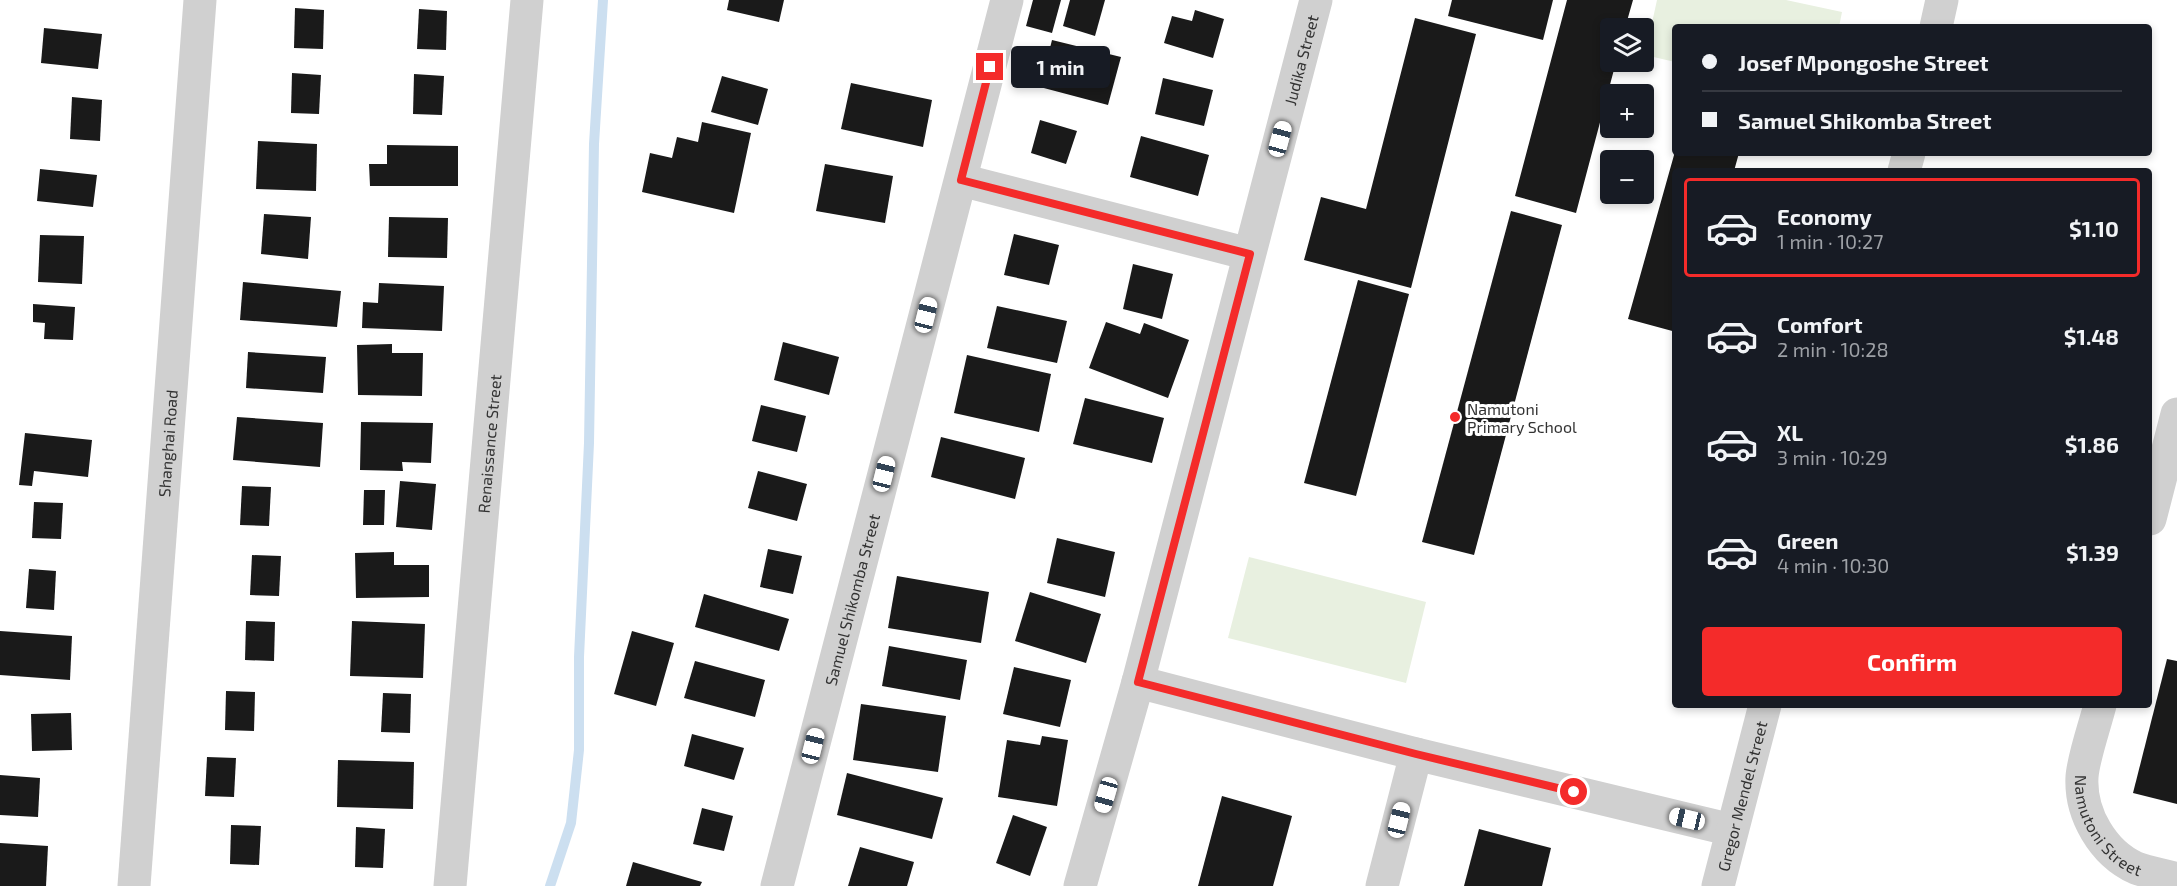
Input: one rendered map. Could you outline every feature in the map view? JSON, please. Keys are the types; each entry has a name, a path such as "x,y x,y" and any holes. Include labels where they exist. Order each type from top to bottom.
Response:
{"street":[{"name":"Shanghai Road","path":"134,886 200,0"},
{"name":"Renaissance Street","path":"450,886 527,0"},
{"name":"Samuel Shikomba Street","path":"777,886 1007,0"},
{"name":"Judika Street","path":"1080,886 1138,682 1316,0"},
{"path":"1937,24 1942,0"},
{"path":"961,180 1250,254"},
{"path":"2152,511 2177,414"},
{"path":"1138,682 1416,754 1732,830"},
{"name":"Gregor Mendel Street","path":"1718,886 1764,708"},
{"name":"Namutoni Street","path":"2099,708 2082,776 2084,805 2098,835 2114,855 2137,868 2177,879"},
{"path":"1382,886 1416,754"}],"green space":[{"path":"1657,0 1786,0 1842,12 1840,24 1672,24 1672,61 1654,57 1653,18"},
{"path":"1249,557 1426,602 1406,683 1228,638"}],"building":[{"path":"729,0 784,0 779,22 727,10"},
{"path":"1033,0 1061,0 1052,33 1026,26"},
{"path":"1070,0 1105,0 1095,36 1063,26"},
{"path":"1452,0 1553,0 1543,40 1448,16"},
{"path":"1567,0 1633,0 1628,18 1600,18 1600,72 1613,72 1610,84 1600,84 1600,122 1576,213 1515,196"},
{"path":"295,8 324,10 323,49 294,48"},
{"path":"419,9 447,11 446,50 417,49"},
{"path":"1195,10 1224,19 1213,58 1164,43 1172,16 1192,21"},
{"path":"1415,18 1476,34 1411,288 1304,260 1321,197 1366,209"},
{"path":"44,28 102,34 98,69 41,63"},
{"path":"1052,40 1121,57 1108,105 1040,87"},
{"path":"292,73 321,75 319,114 291,113"},
{"path":"414,74 444,76 442,115 413,114"},
{"path":"722,76 768,89 758,125 711,112"},
{"path":"1163,78 1213,90 1204,126 1155,114"},
{"path":"851,83 932,100 923,147 841,129"},
{"path":"72,97 102,100 100,141 70,139"},
{"path":"1040,120 1077,131 1066,164 1031,153"},
{"path":"702,122 751,133 734,213 642,192 650,153 672,158 677,137 698,142"},
{"path":"1141,136 1209,155 1198,196 1130,177"},
{"path":"258,141 317,144 316,191 256,189"},
{"path":"387,145 458,146 458,186 370,186 369,164 387,164"},
{"path":"1674,156 1738,156 1735,168 1672,168 1672,331 1628,319"},
{"path":"825,164 893,176 885,223 816,211"},
{"path":"40,169 97,175 93,207 37,201"},
{"path":"1511,211 1562,225 1474,555 1422,542"},
{"path":"264,214 311,217 308,259 261,254"},
{"path":"389,217 448,218 447,258 388,257"},
{"path":"1014,234 1059,245 1049,285 1004,275"},
{"path":"40,235 84,236 82,284 38,282"},
{"path":"1133,264 1173,274 1162,319 1123,309"},
{"path":"1358,280 1409,294 1356,496 1304,483"},
{"path":"243,282 341,291 337,327 240,320"},
{"path":"379,283 444,286 442,331 362,328 363,302 378,303"},
{"path":"33,304 75,307 73,340 44,339 45,323 33,322"},
{"path":"997,306 1067,321 1057,363 987,348"},
{"path":"1106,322 1140,334 1144,323 1189,340 1168,398 1089,368"},
{"path":"783,342 839,357 829,395 774,380"},
{"path":"392,344 392,353 423,353 422,396 358,395 357,345"},
{"path":"248,352 326,357 323,393 246,388"},
{"path":"967,355 1051,374 1039,432 954,413"},
{"path":"1085,398 1164,418 1152,463 1073,444"},
{"path":"761,405 806,416 797,452 752,441"},
{"path":"237,417 323,423 320,467 233,460"},
{"path":"361,422 433,423 431,463 402,462 403,471 360,470"},
{"path":"25,433 92,440 88,477 34,471 32,486 19,485"},
{"path":"941,437 1025,458 1015,499 931,477"},
{"path":"758,471 807,484 797,521 748,508"},
{"path":"400,481 436,484 432,530 396,527"},
{"path":"242,486 271,487 269,526 240,525"},
{"path":"364,490 385,490 384,525 363,525"},
{"path":"34,502 63,503 61,539 32,538"},
{"path":"1057,538 1115,552 1105,597 1047,583"},
{"path":"768,549 802,556 793,594 760,587"},
{"path":"394,552 394,565 429,565 429,597 356,598 355,553"},
{"path":"252,555 281,556 279,596 250,595"},
{"path":"29,569 56,571 54,610 26,608"},
{"path":"897,576 989,592 981,643 888,628"},
{"path":"1030,592 1101,614 1086,663 1015,641"},
{"path":"704,594 789,619 779,651 695,627"},
{"path":"246,621 275,622 274,661 245,660"},
{"path":"352,621 425,624 423,678 350,676"},
{"path":"0,631 72,636 70,680 0,675"},
{"path":"632,631 674,643 656,706 614,694"},
{"path":"889,646 967,660 960,700 882,686"},
{"path":"2167,659 2177,661 2177,804 2133,793"},
{"path":"695,661 765,680 755,717 684,698"},
{"path":"1014,667 1071,680 1060,727 1003,714"},
{"path":"226,691 255,692 254,731 225,730"},
{"path":"383,693 411,694 410,733 381,732"},
{"path":"861,704 946,716 938,772 853,760"},
{"path":"71,713 72,750 32,751 31,714"},
{"path":"692,734 744,748 734,780 684,766"},
{"path":"1042,736 1068,740 1057,806 998,797 1007,740 1040,745"},
{"path":"207,757 236,758 234,797 205,796"},
{"path":"338,760 414,762 413,809 337,807"},
{"path":"847,773 943,798 932,839 837,815"},
{"path":"0,775 40,778 38,817 0,815"},
{"path":"1222,796 1292,816 1273,886 1198,886"},
{"path":"702,808 733,816 724,851 693,844"},
{"path":"1013,815 1047,827 1030,876 996,863"},
{"path":"231,825 261,826 259,865 230,864"},
{"path":"356,827 385,829 383,868 355,867"},
{"path":"1479,829 1551,848 1542,886 1464,886"},
{"path":"0,843 48,846 46,886 0,886"},
{"path":"860,847 914,862 907,886 848,886"},
{"path":"633,862 702,882 700,886 626,886"}],"waterway":[{"path":"550,886 571,823 579,750 579,657 589,443 594,144 603,0"}],"place":[{"name":"Namutoni Primary School","path":"1455,417"}],"route":[{"path":"990,67 961,180 1250,254 1138,682 1416,754 1574,792"}]}
